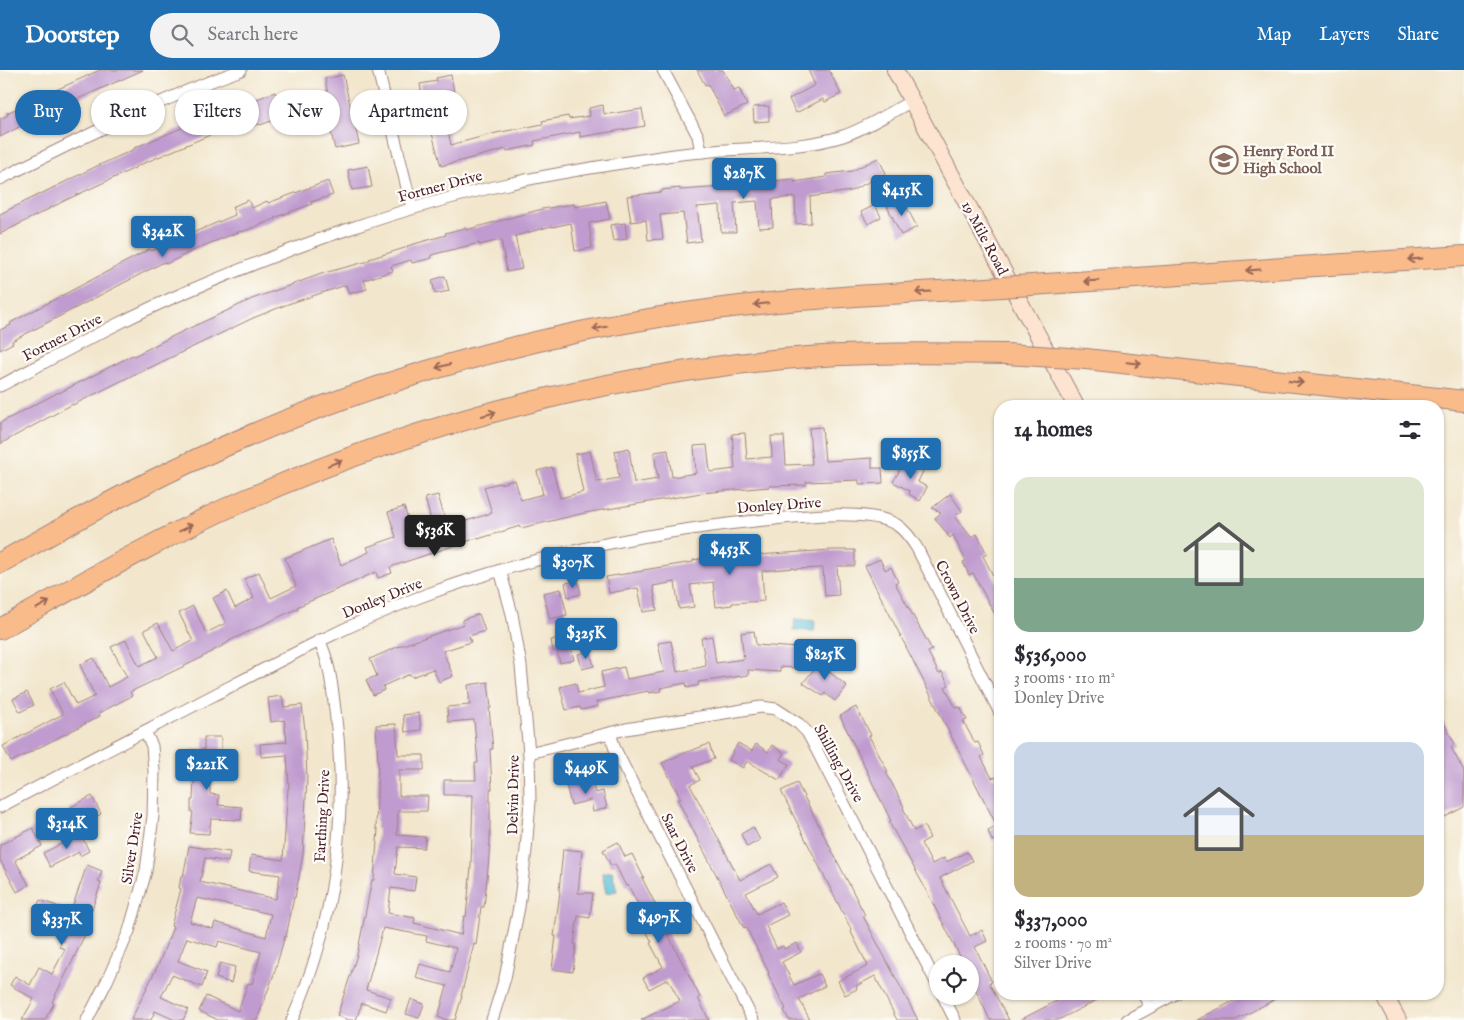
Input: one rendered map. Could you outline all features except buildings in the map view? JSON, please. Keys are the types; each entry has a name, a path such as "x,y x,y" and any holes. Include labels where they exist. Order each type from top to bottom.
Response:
{"highway":[{"path":"0,562 143,485 221,448 329,404 470,358 584,331 661,317 774,302 1464,256"},
{"path":"0,629 133,555 244,500 355,455 455,423 561,396 710,368 784,359 852,355 908,353 1006,354 1086,359 1464,401"}],"street":[{"path":"0,179 151,106 241,70"},
{"path":"378,70 412,208"},
{"path":"662,70 698,136 701,152"},
{"name":"19 Mile Road","path":"895,70 1073,400"},
{"name":"Fortner Drive","path":"0,386 134,316 185,292 313,241 369,221 511,183 590,168 701,152 805,144 828,140 861,129 912,101"},
{"name":"Donley Drive","path":"0,806 319,640 417,598 500,570 620,540 731,523 796,517 866,516 884,519 898,526"},
{"name":"Crown Drive","path":"898,526 917,548 994,701"},
{"name":"Delvin Drive","path":"492,1020 506,978 519,907 530,802 529,753 521,666 512,614 500,570"},
{"name":"Farthing Drive","path":"292,1020 314,962 327,912 339,837 339,740 329,670 319,640"},
{"name":"Shilling Drive","path":"529,753 610,733 726,712 761,707 776,709 799,724 807,732 929,969"},
{"name":"Silver Drive","path":"86,1020 107,981 129,931 146,871 153,816 154,770 152,746 145,731"},
{"name":"Saar Drive","path":"610,733 615,749 753,1020"},
{"path":"1146,1000 1150,1007"},
{"path":"1127,1020 1163,1000"},
{"path":"1387,1000 1398,1020"},
{"path":"948,1005 955,1020"}],"water":[{"path":"795,619 815,621 814,631 794,630"},
{"path":"612,871 617,891 606,893 602,873"}],"place":[{"name":"Henry Ford II High School","path":"1224,160"}]}
